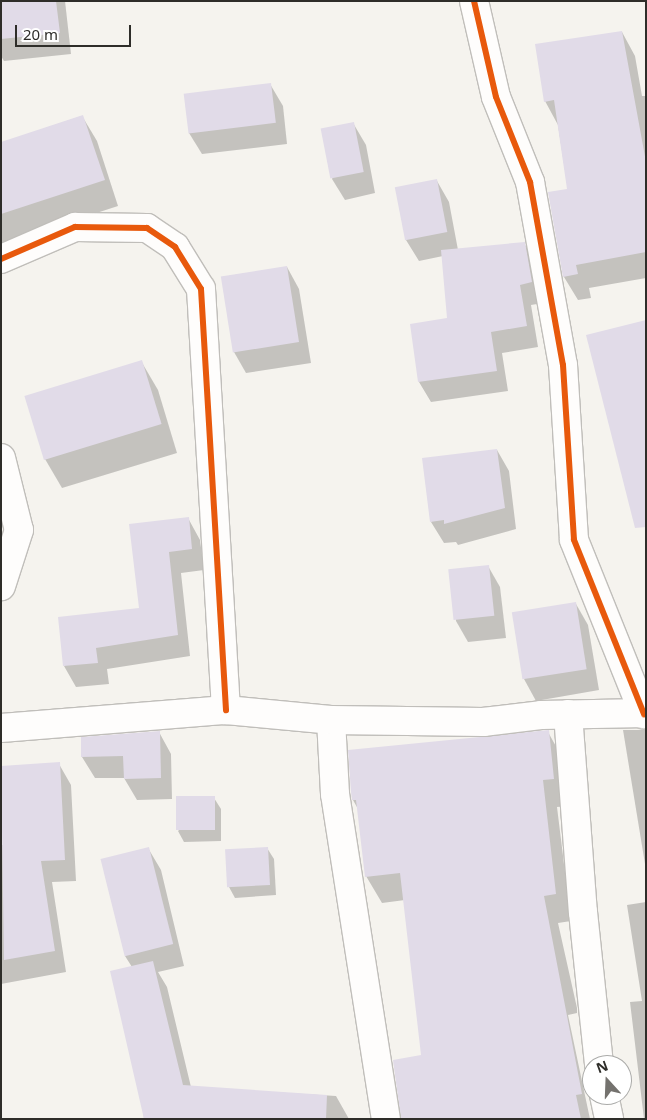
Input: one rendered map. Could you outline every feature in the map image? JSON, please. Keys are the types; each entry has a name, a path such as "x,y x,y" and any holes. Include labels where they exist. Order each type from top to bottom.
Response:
{"street":[{"path":"1,728 226,710 330,720 483,722 568,714 645,714 574,540 563,365 530,182 496,97 474,1"},
{"path":"1,259 75,227 147,228 175,247 201,289 226,710"},
{"path":"1,458 19,530 1,586"},
{"path":"568,714 582,912 598,1055"},
{"path":"330,720 335,794 386,1119"},
{"path":"606,1105 609,1119"}],"building":[{"path":"1,1 56,1 60,33 1,39"},
{"path":"622,31 646,162 646,252 576,265 578,274 563,277 548,192 567,189 554,100 544,102 535,44"},
{"path":"271,83 276,123 189,133 184,94"},
{"path":"83,115 105,180 1,214 1,142"},
{"path":"354,122 364,172 330,179 321,128"},
{"path":"437,179 447,232 405,240 395,187"},
{"path":"525,242 532,282 520,285 527,326 491,332 497,371 418,382 410,324 447,318 441,250"},
{"path":"287,266 299,342 233,353 221,276"},
{"path":"646,320 646,527 635,528 586,335"},
{"path":"142,360 162,424 44,460 24,396"},
{"path":"497,449 505,508 444,524 444,520 430,522 422,458"},
{"path":"189,517 192,549 169,552 178,635 96,648 98,663 63,666 58,617 139,608 129,524"},
{"path":"489,565 494,616 454,620 448,569"},
{"path":"576,602 587,669 522,679 512,612"},
{"path":"549,730 554,779 543,780 556,894 544,896 582,1094 576,1095 581,1119 401,1119 393,1060 421,1055 400,873 365,877 356,800 352,800 348,750"},
{"path":"160,731 161,778 124,779 123,756 81,757 81,737"},
{"path":"60,762 65,860 41,861 55,951 4,960 1,766"},
{"path":"176,796 215,796 215,830 176,830"},
{"path":"149,847 173,944 125,956 100,859"},
{"path":"268,847 270,885 227,887 225,849"},
{"path":"153,961 183,1085 327,1095 326,1119 144,1119 110,971"}],"cycle path":[{"path":"474,1 496,97 530,182 563,365 574,540 644,714"},
{"path":"1,259 75,227 147,228 175,247 201,289 226,710"}]}
